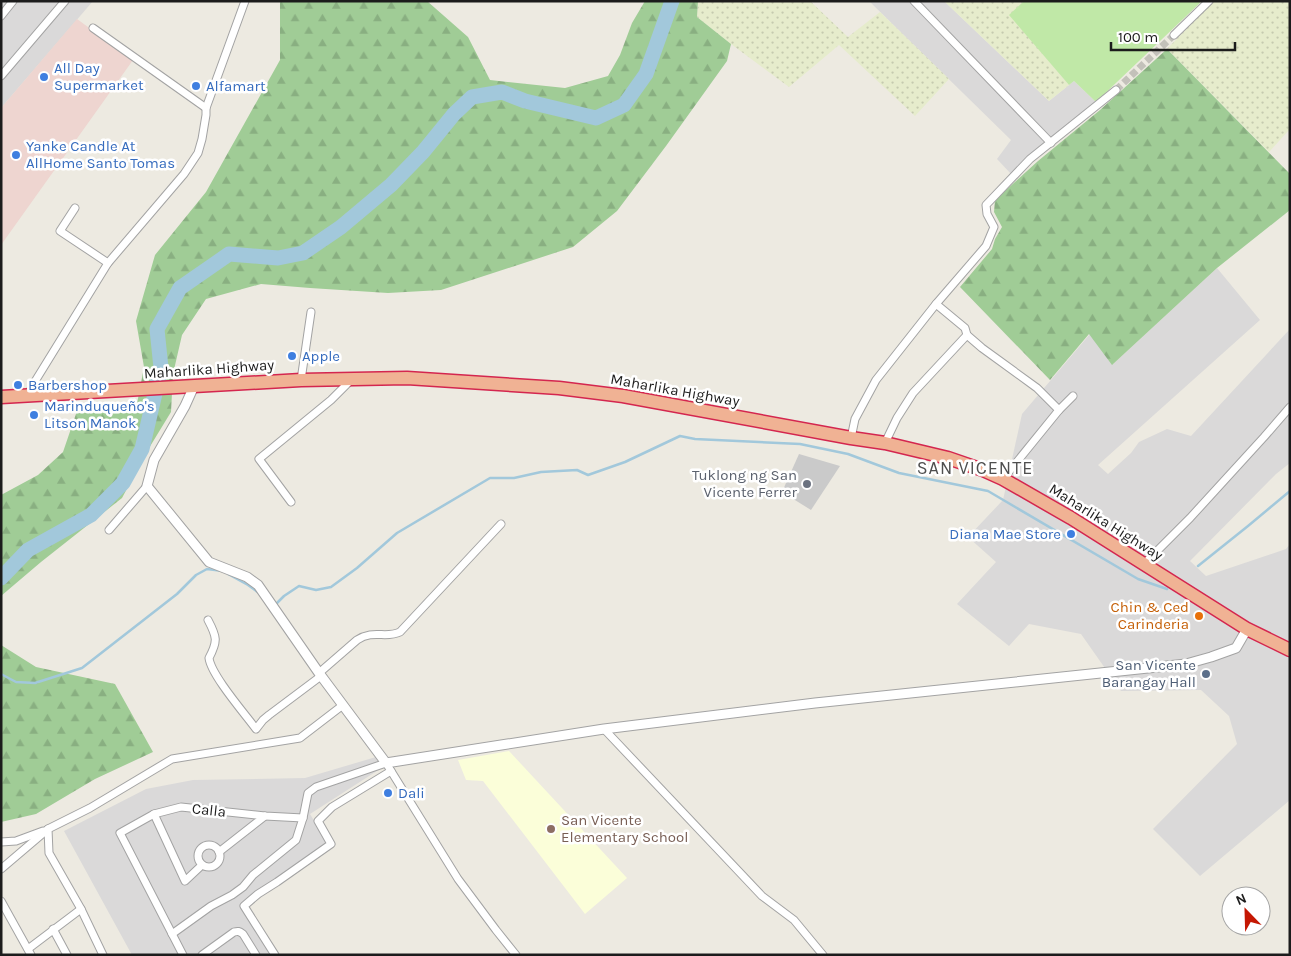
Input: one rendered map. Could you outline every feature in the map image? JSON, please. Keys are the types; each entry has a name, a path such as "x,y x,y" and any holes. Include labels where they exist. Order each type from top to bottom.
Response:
{"highway":[{"name":"Maharlika Highway","path":"1,397 301,380 407,378 559,388 623,396 885,443 948,458 1004,479 1071,518 1247,629 1290,650"}],"street":[{"path":"1,16 13,1"},
{"path":"1,76 65,1"},
{"path":"28,396 34,383 108,263 184,174 198,153 206,108 246,1"},
{"path":"914,1 1050,144"},
{"path":"1174,35 1209,1"},
{"path":"93,28 206,108"},
{"path":"851,438 855,419 876,380 936,304 986,246 994,227 987,214 986,205 1030,159 1116,90"},
{"path":"75,208 60,231 108,263"},
{"path":"936,304 965,328 967,335 982,348 1038,388 1059,410"},
{"path":"301,380 310,312"},
{"path":"885,443 897,418 913,393 967,335"},
{"path":"291,502 259,459 331,400 352,379"},
{"path":"109,530 147,486 154,460 181,413 189,387"},
{"path":"1004,479 1059,410 1073,396"},
{"path":"1144,564 1190,518 1290,407"},
{"path":"147,486 210,562 247,578 258,585 320,675 388,767 458,879 516,955"},
{"path":"208,620 216,639 209,658 211,666 256,729 263,720 320,675 357,640 363,636 373,634 394,635 400,632 501,524"},
{"path":"183,955 172,934 211,906 243,887 253,875 296,840 304,818 308,793 316,787 388,767 604,729 825,702 1186,664 1211,658 1236,648 1247,629"},
{"path":"1,842 16,841 48,829 90,808 172,759 300,738 343,705"},
{"path":"604,729 762,896 794,920 823,955"},
{"path":"275,955 244,906 258,894 331,844 318,821 332,807 388,767"},
{"name":"Calla","path":"172,934 120,833 154,814 181,807 304,818"},
{"path":"154,814 185,881 202,865"},
{"path":"219,852 265,816"},
{"path":"1,868 48,829"},
{"path":"48,829 49,853 81,909 103,955"},
{"path":"208,845 215,847 219,852 220,860 215,866 208,868 202,865 199,862 198,855 201,848 208,845"},
{"path":"2,906 29,952 53,930 81,909"},
{"path":"53,930 67,955"},
{"path":"202,955 237,931 243,934 256,955"}],"shaded area":[{"path":"1,1 93,1 1,108"},
{"path":"698,1 810,1 848,37 880,12 949,79 915,116 839,45 789,87 697,17"},
{"path":"869,1 944,1 1049,101 1074,81 1096,102 1012,175 997,159 1011,140"},
{"path":"944,1 1024,1 1010,15 1069,85 1049,101"},
{"path":"1214,1 1290,1 1290,129 1269,152 1167,49"},
{"path":"77,19 133,60 1,245 1,108"},
{"path":"1217,268 1260,320 1098,465 1108,474 1131,453 1139,442 1167,429 1191,436 1290,329 1290,463 1276,474 1190,561 1206,576 1286,549 1290,544 1290,800 1200,876 1153,829 1237,744 1229,716 1201,690 1121,691 1081,634 1029,624 1009,646 957,604 996,562 968,537 1003,500 1022,414 1090,334 1113,364"},
{"path":"799,454 840,466 811,510 782,492"},
{"name":"San Vicente Elementary School","path":"509,751 627,878 585,914 483,781 466,780 458,760"},
{"path":"376,757 380,769 310,814 327,842 310,858 242,903 273,955 132,955 64,831 146,789 193,780 305,778"}],"green space":[{"path":"280,1 427,1 468,37 490,80 565,88 608,76 620,55 632,23 645,1 698,1 697,17 731,44 727,61 617,211 573,247 441,290 388,293 261,284 206,299 182,335 173,374 171,412 122,498 1,596 1,495 38,475 63,452 77,411 136,409 144,367 136,321 155,255 206,192 280,60"},
{"path":"1024,1 1202,1 1096,102 1074,81 1069,85 1009,15"},
{"path":"1167,49 1290,174 1290,210 1217,268 1112,365 1089,334 1050,380 960,287 992,249 1002,227 994,212 995,200 1038,161 1100,110"},
{"path":"1,645 36,667 115,684 153,752 95,779 36,814 1,822"}],"waterway":[{"path":"1,578 28,550 91,515 123,483 142,449 161,368 157,329 180,288 229,254 278,258 303,253 341,227 391,185 423,152 454,114 472,97 502,92 525,101 596,118 624,105 646,74 672,1"},
{"path":"274,603 276,604 299,586 316,590 331,587 357,568 397,533 490,478 514,478 541,472 577,470 588,475 625,462 680,436 695,439 800,444 848,454 899,473 988,491 1138,579 1167,589"},
{"path":"1198,566 1290,491"},
{"path":"1,674 16,682 35,683 82,668 177,594 196,575 207,569 223,571"},
{"path":"228,574 259,593"}],"tunnel":[{"path":"1116,90 1174,35"}],"place":[{"name":"All Day Supermarket","path":"44,77"},
{"name":"Alfamart","path":"196,86"},
{"name":"Yanke Candle At AllHome Santo Tomas","path":"16,155"},
{"name":"Apple","path":"292,356"},
{"name":"Barbershop","path":"18,385"},
{"name":"Marinduqueño's Litson Manok","path":"34,415"},
{"name":"Tuklong ng San Vicente Ferrer","path":"807,484"},
{"name":"Diana Mae Store","path":"1071,534"},
{"name":"Chin & Ced Carinderia","path":"1199,616"},
{"name":"San Vicente Barangay Hall","path":"1206,674"},
{"name":"Dali","path":"388,793"},
{"name":"San Vicente Elementary School","path":"551,829"}],"district":[{"name":"SAN VICENTE","path":"975,468"}]}
